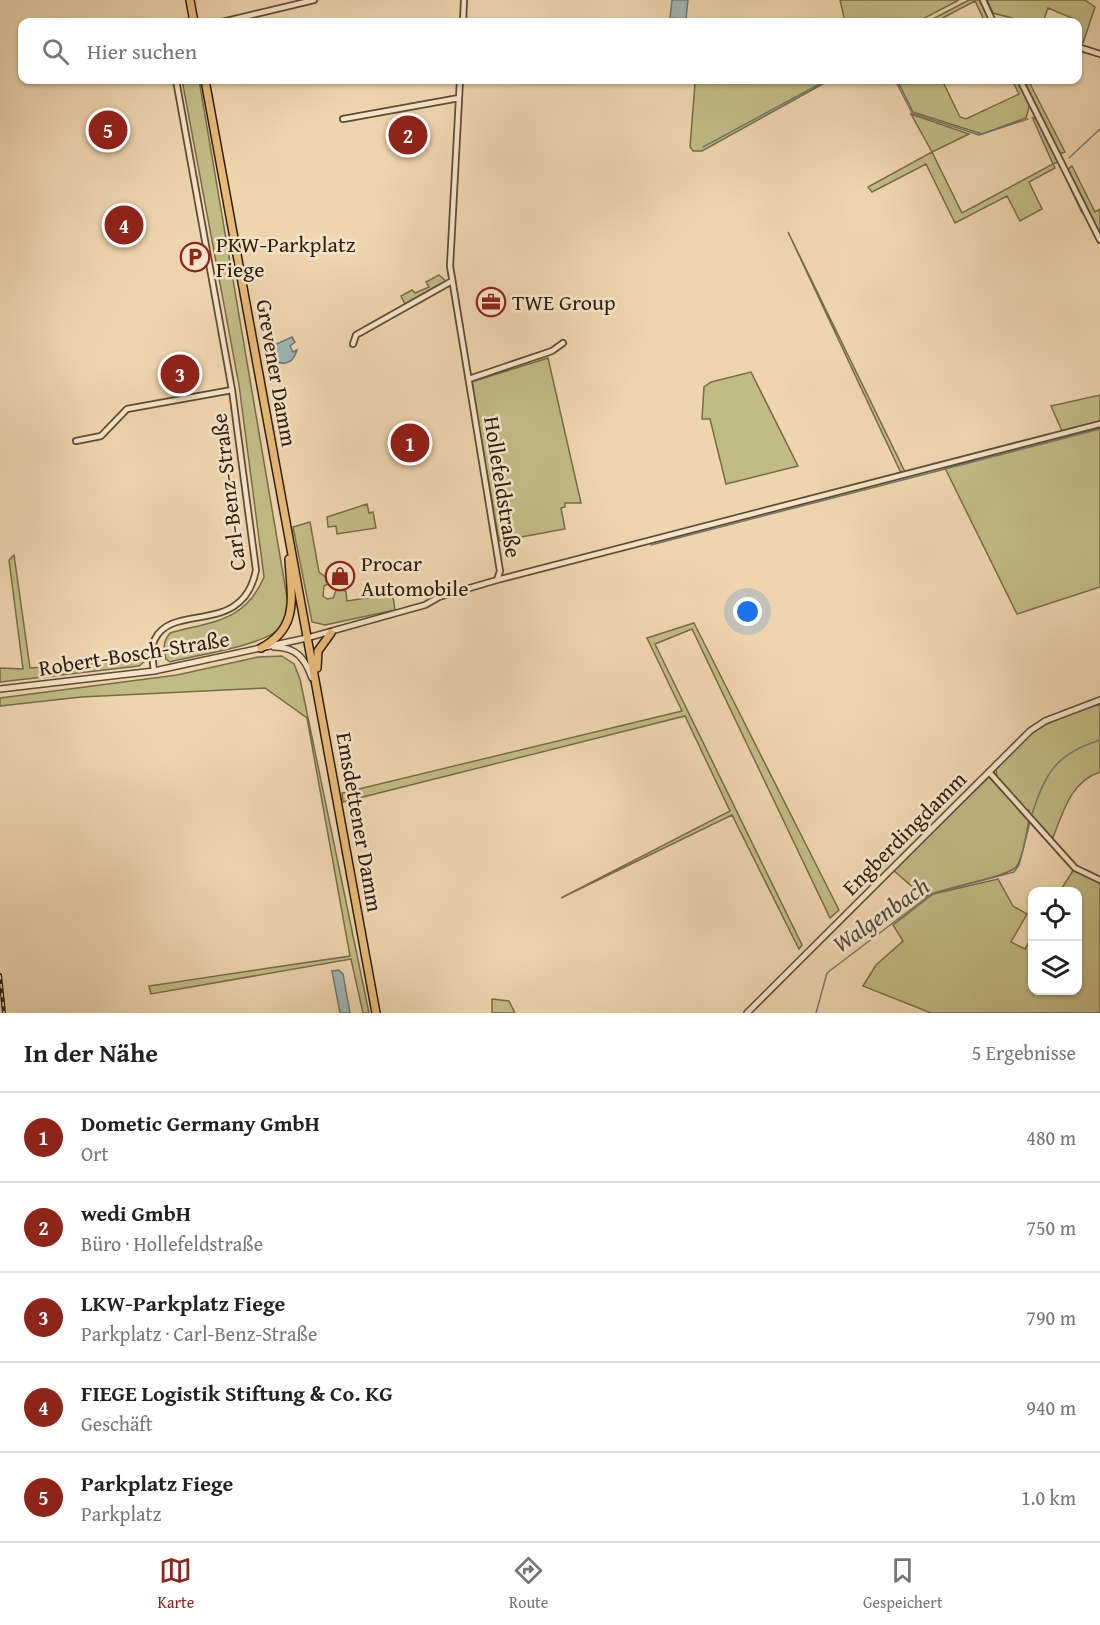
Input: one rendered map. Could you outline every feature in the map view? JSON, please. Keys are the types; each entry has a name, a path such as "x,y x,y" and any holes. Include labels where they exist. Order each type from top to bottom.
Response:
{"main road":[{"path":"190,0 193,18"},
{"name":"Grevener Damm","path":"206,84 307,638"},
{"path":"261,648 278,638 290,613 288,532"},
{"path":"318,694 316,656 324,639 331,633"},
{"name":"Emsdettener Damm","path":"307,638 376,1013"}],"street":[{"path":"239,18 314,0"},
{"path":"463,18 464,0"},
{"path":"983,0 991,18"},
{"path":"1082,49 1100,54"},
{"name":"Carl-Benz-Straße","path":"154,671 152,646 160,632 173,624 230,609 246,596 256,570 232,390 177,84"},
{"name":"Hollefeldstraße","path":"307,638 331,633 497,580 500,571 452,281 460,84"},
{"path":"1022,84 1100,240"},
{"path":"343,119 459,98"},
{"path":"353,344 356,335 452,281"},
{"path":"468,379 552,351 563,342"},
{"name":"Carl-Benz-Straße","path":"76,441 101,436 127,409 232,390"},
{"path":"497,580 1100,424"},
{"name":"Robert-Bosch-Straße","path":"0,689 154,671 307,638"},
{"path":"261,648 284,648 296,652 307,664 318,694"},
{"name":"Engberdingdamm","path":"747,1013 1030,731 1044,721 1100,700"},
{"path":"989,772 1075,868 1100,880"}],"shaded area":[{"path":"840,0 959,0 925,18 844,18"},
{"path":"969,0 980,0 989,18 983,18 975,1 943,18 935,18"},
{"path":"987,0 1085,0 1095,7 1083,43 1082,18 1072,18 1048,8 1044,18 1012,18 993,13"},
{"path":"183,84 200,84 289,609 281,627 266,637 240,646 170,662 166,659 164,648 170,633 214,622 237,611 256,592 264,577 239,385"},
{"path":"695,84 823,84 702,151 693,151 690,147"},
{"path":"899,84 944,84 960,117 966,119 1019,94 1014,84 1020,84 1030,104 1026,118 982,134 913,112"},
{"path":"1026,84 1030,84 1065,152 1059,154"},
{"path":"911,114 969,134 932,152"},
{"path":"1036,117 1058,162 1053,164 1033,119"},
{"path":"932,152 962,213 1053,164 1055,168 1029,182 1042,209 1020,221 1007,196 955,223 926,164 872,192 868,187"},
{"path":"1072,166 1095,212 1100,209 1100,236 1067,170"},
{"path":"788,232 905,472 901,473"},
{"path":"439,275 446,281 405,304 401,296 412,290 415,293 429,287 426,282"},
{"path":"548,358 581,503 565,503 565,507 561,508 565,529 499,541 471,382"},
{"path":"751,372 798,466 726,484 710,419 702,419 704,387 711,382"},
{"path":"1100,395 1100,421 1062,431 1051,406"},
{"path":"1100,427 1100,587 1017,614 945,468"},
{"path":"367,504 369,513 373,512 376,528 337,534 336,526 328,527 327,517"},
{"path":"310,522 319,572 332,582 324,586 323,596 327,599 333,598 338,586 346,592 347,601 380,596 380,591 383,590 393,597 395,610 325,625 312,622 293,527"},
{"path":"14,555 30,668 111,662 138,649 145,652 145,661 139,666 0,682 0,668 23,669 9,560"},
{"path":"694,623 839,910 830,918 692,629 655,644 802,945 799,949 732,815 561,898 730,811 685,716 343,802 342,793 682,711 647,638"},
{"path":"282,656 294,664 300,679 369,1013 363,1013 351,959 151,994 149,986 350,956 307,718 265,688 81,697 0,706 0,698 177,675 258,657"},
{"path":"1100,704 1100,772 1081,783 1075,791 1064,809 1052,840 1027,813 1029,810 1024,810 997,778 996,769 1032,733 1049,722"},
{"path":"989,777 1029,820 1017,866 1002,874 924,897 893,870"},
{"path":"1074,869 1100,882 1100,1013 931,1013 863,986 876,965 903,941 893,925 933,894 998,879 1013,906 1027,914 1011,942 1025,949 1028,944 1028,995 1082,995 1082,887 1063,887"},
{"path":"492,999 509,1001 515,1013 492,1013"}],"water":[{"path":"672,0 688,0 686,18 670,18"},
{"path":"292,337 295,342 290,346 293,352 297,350 289,362 282,363 270,358 270,347"},
{"path":"339,970 343,974 350,1013 340,1013 332,971"}],"waterway":[{"path":"1082,52 1100,57"},
{"path":"703,147 820,84"},
{"path":"897,84 912,113 979,135 1028,119"},
{"path":"1069,158 1100,129"},
{"path":"1069,185 1082,213"},
{"path":"651,545 1100,429"},
{"name":"Walgenbach","path":"1032,814 1042,787 1055,766 1063,758 1085,745 1100,740"},
{"name":"Walgenbach","path":"816,1013 827,973 931,894 1014,872 1019,865 1030,822"}],"railway":[{"path":"0,975 4,1013"}],"place":[{"name":"Parkplatz Fiege","path":"108,130"},
{"name":"wedi GmbH","path":"408,135"},
{"name":"FIEGE Logistik Stiftung & Co. KG","path":"124,225"},
{"name":"PKW-Parkplatz Fiege","path":"195,257"},
{"name":"TWE Group","path":"491,302"},
{"name":"LKW-Parkplatz Fiege","path":"180,374"},
{"name":"Dometic Germany GmbH","path":"410,443"},
{"name":"Procar Automobile","path":"340,576"}]}
